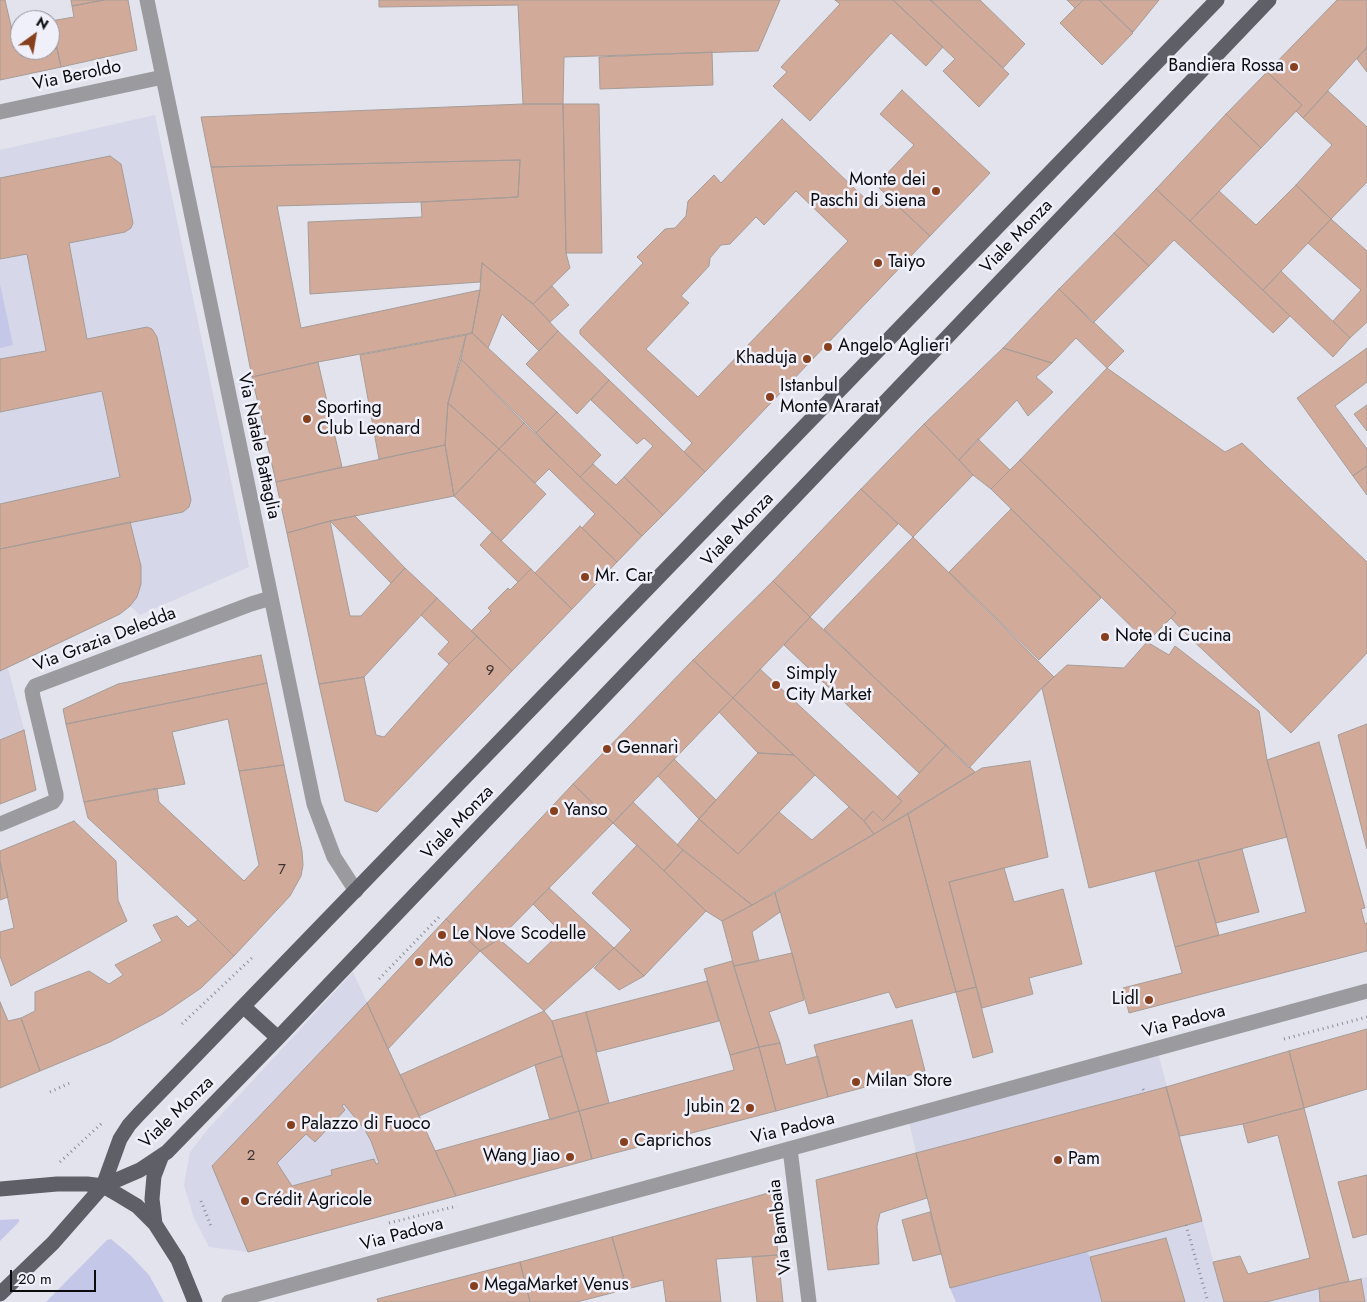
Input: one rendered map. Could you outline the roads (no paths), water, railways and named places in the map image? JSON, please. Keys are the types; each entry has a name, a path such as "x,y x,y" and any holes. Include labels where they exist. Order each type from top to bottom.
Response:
{"main road":[{"name":"Viale Monza","path":"103,1186 116,1147 129,1125 1218,0"},
{"name":"Viale Monza","path":"103,1186 140,1170 167,1152 1269,0"},
{"path":"244,1007 278,1038"},
{"path":"155,1224 152,1199 154,1176 162,1155"},
{"path":"0,1188 77,1184 103,1186 137,1206 155,1224 178,1260 195,1302"},
{"path":"0,1294 53,1243 103,1186"}],"street":[{"name":"Via Natale Battaglia","path":"147,0 314,804 334,857 356,891"},
{"name":"Via Beroldo","path":"0,112 163,76"},
{"name":"Via Grazia Deledda","path":"0,824 53,802 56,798 33,697 32,691 35,686 270,598"},
{"name":"Via Padova","path":"229,1302 1367,991"},
{"name":"Via Bambaia","path":"790,1149 809,1302"}],"place":[{"name":"Bandiera Rossa","path":"1294,67"},
{"name":"Monte dei Paschi di Siena","path":"936,191"},
{"name":"Taiyo","path":"878,263"},
{"name":"Angelo Aglieri","path":"828,347"},
{"name":"Khaduja","path":"807,359"},
{"name":"Istanbul Monte Ararat","path":"770,397"},
{"name":"Sporting Club Leonard","path":"307,419"},
{"name":"Mr. Car","path":"585,577"},
{"name":"Note di Cucina","path":"1105,637"},
{"name":"Simply City Market","path":"776,685"},
{"name":"Gennarì","path":"607,749"},
{"name":"Yanso","path":"554,811"},
{"name":"Le Nove Scodelle","path":"442,935"},
{"name":"Mò","path":"419,962"},
{"name":"Lidl","path":"1149,1000"},
{"name":"Milan Store","path":"856,1082"},
{"name":"Jubin 2","path":"750,1108"},
{"name":"Palazzo di Fuoco","path":"291,1125"},
{"name":"Caprichos","path":"624,1142"},
{"name":"Wang Jiao","path":"570,1157"},
{"name":"Pam","path":"1058,1160"},
{"name":"Crédit Agricole","path":"245,1201"},
{"name":"MegaMarket Venus","path":"474,1286"}]}
